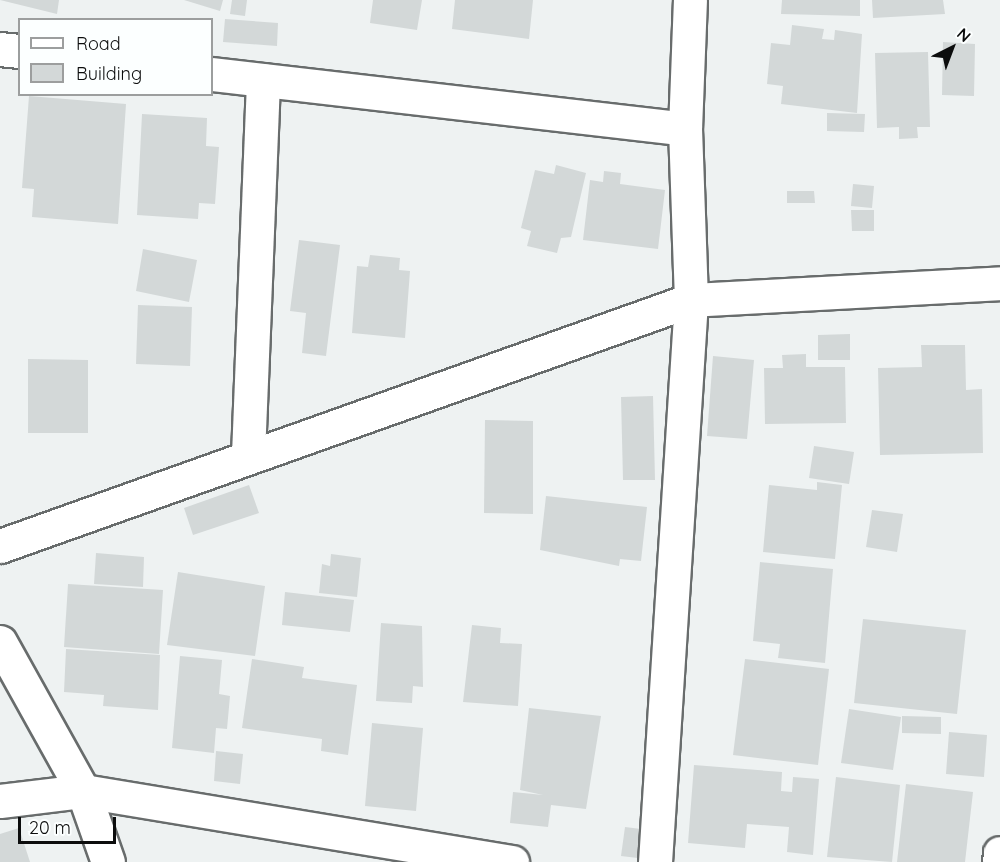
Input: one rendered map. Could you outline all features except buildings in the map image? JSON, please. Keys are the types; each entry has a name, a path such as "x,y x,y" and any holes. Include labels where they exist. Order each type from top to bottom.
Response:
{"street":[{"path":"655,862 691,300 685,129 690,0"},
{"path":"0,49 18,51"},
{"path":"213,74 685,129"},
{"path":"248,455 263,80"},
{"path":"0,546 248,455 691,300 1000,283"},
{"path":"0,642 83,791 108,862"},
{"path":"0,801 83,791 512,862"},
{"path":"999,862 1000,853"}]}
